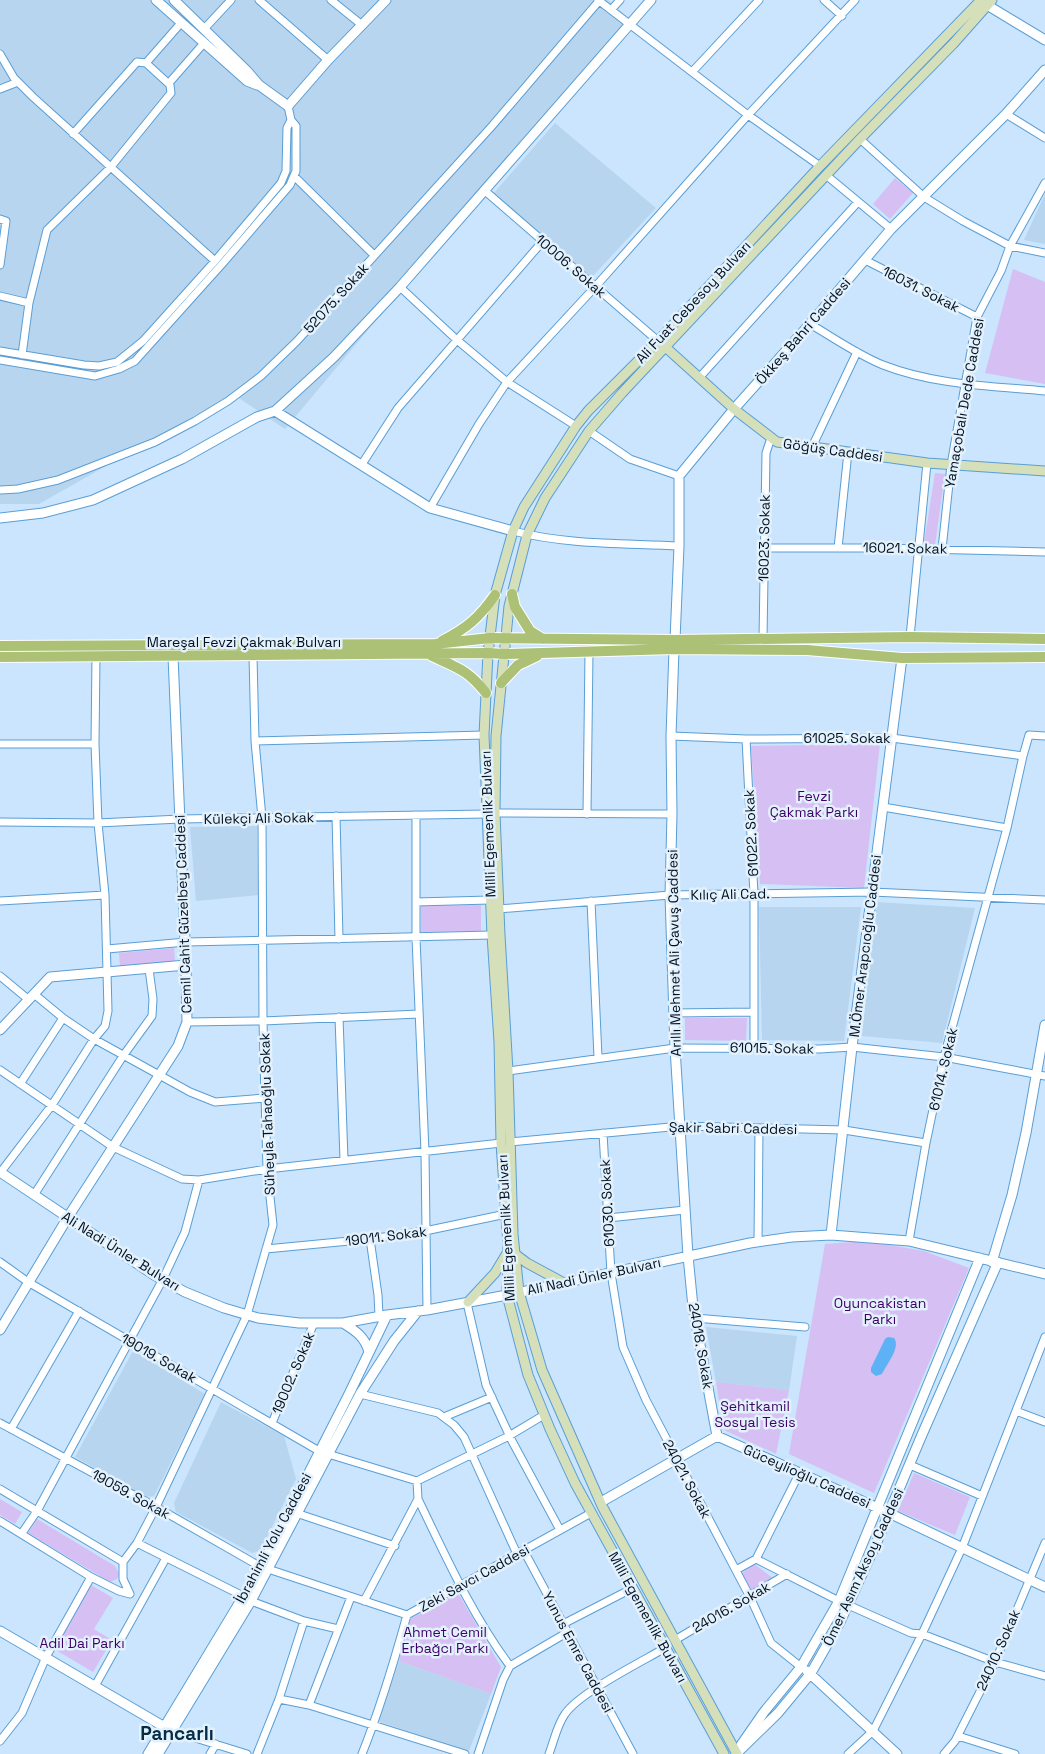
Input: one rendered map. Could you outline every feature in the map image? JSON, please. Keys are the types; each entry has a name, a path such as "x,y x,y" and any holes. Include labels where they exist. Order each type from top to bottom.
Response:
{"main road":[{"name":"Milli Egemenlik Bulvarı","path":"724,1754 575,1483 544,1416 528,1375 507,1296 511,1253 506,1143 490,900 491,813 496,736 512,594 527,535 550,490 589,431 826,176 947,50 984,1"},
{"name":"Ali Fuat Cebesoy Bulvarı","path":"488,653 495,595 513,531 524,507 576,426 588,411 658,341 820,166 984,1"},
{"name":"Göğüş Caddesi","path":"658,341 734,409 777,442 950,465 1045,471"},
{"path":"512,594 515,606 530,631 544,640"},
{"path":"435,644 463,630 487,607 495,595"},
{"path":"674,645 763,639 910,637 1045,639"},
{"path":"0,646 435,644 490,638 807,650 902,658 1045,657"},
{"name":"Mareşal Fevzi Çakmak Bulvarı","path":"0,657 504,654 589,652 674,645"},
{"name":"Milli Egemenlik Bulvarı","path":"488,653 484,735 498,909 508,1070 506,1214 519,1292 542,1370 601,1502 736,1754"},
{"path":"501,683 518,665 543,653"},
{"path":"429,654 463,670 474,678 486,693"},
{"path":"467,1303 511,1253 564,1283"}],"street":[{"path":"0,360 95,376 119,369 135,361 287,189 294,176 296,165 296,126 291,120 288,106 247,81 156,0"},
{"path":"204,29 230,0"},
{"path":"259,0 328,60"},
{"path":"331,0 362,25"},
{"path":"288,106 328,60 386,0"},
{"path":"611,10 620,0"},
{"path":"0,518 43,513 93,500 182,459 257,417 275,410 334,357 400,287 651,0"},
{"path":"692,72 759,0"},
{"path":"824,0 842,16"},
{"path":"430,508 479,424 507,382 595,287 748,115 855,0"},
{"path":"177,1 247,71 258,86"},
{"path":"598,1 748,115 820,166"},
{"name":"52075. Sokak","path":"0,490 18,489 58,480 155,442 228,401 262,376 297,341 492,126 598,1"},
{"path":"984,1 1045,40"},
{"path":"146,63 181,23"},
{"path":"169,83 204,43"},
{"path":"0,54 18,82 110,168 215,260"},
{"path":"22,355 29,302 47,230 110,168 171,93 169,83 146,63 140,61 135,64 73,134"},
{"name":"Ökkeş Bahri Caddesi","path":"678,476 891,229 1006,114 1045,70"},
{"path":"0,89 18,82"},
{"path":"1006,114 1045,138"},
{"path":"0,351 84,365 99,366 117,362 143,341 281,183 286,171 287,128 291,120"},
{"path":"860,140 924,197 970,225 1010,246 1045,253"},
{"path":"294,176 374,254"},
{"path":"826,176 891,229"},
{"name":"Yamaçobalı Dede Caddesi","path":"942,549 950,465 977,317 1010,246 1045,183"},
{"name":"10006. Sokak","path":"484,190 658,341"},
{"path":"699,378 858,202"},
{"path":"0,219 6,221 0,261"},
{"path":"362,464 398,408 543,241"},
{"name":"16031. Sokak","path":"865,260 977,317"},
{"path":"400,287 457,340 507,382 576,426"},
{"path":"0,296 29,302"},
{"path":"810,324 882,365 914,375 965,384 1045,391"},
{"path":"812,446 857,352"},
{"path":"275,410 430,508 527,535 582,542 679,546"},
{"path":"589,431 630,460 678,476 679,546 674,645"},
{"name":"16023. Sokak","path":"763,639 766,452 771,438"},
{"path":"838,548 848,452"},
{"name":"Yamaçobalı Dede Caddesi","path":"910,637 927,462"},
{"name":"16021. Sokak","path":"764,548 942,549 1045,552"},
{"name":"Arıllı Mehmet Ali Çavuş Caddesi","path":"674,645 671,736 670,894 675,1048 688,1256"},
{"path":"587,814 589,652"},
{"path":"0,1172 52,1106 94,1039 105,1026 107,972 95,744 96,656"},
{"name":"Cemil Cahit Güzelbey Caddesi","path":"0,1330 68,1217 178,1046 187,1022 186,942 173,656"},
{"name":"Süheyla Tahaoğlu Sokak","path":"123,1562 138,1543 247,1315 273,1225 267,1168 263,1021 262,818 255,741 253,656"},
{"name":"M.Ömer Arapcıoğlu Caddesi","path":"831,1235 852,1047 902,658"},
{"path":"255,741 484,735"},
{"name":"61014. Sokak","path":"909,1241 926,1143 944,1057 1007,828 1023,756 1029,735 1045,736"},
{"name":"61025. Sokak","path":"671,736 746,739 892,738 1023,756"},
{"name":"61022. Sokak","path":"746,739 754,894 754,1048"},
{"path":"0,744 95,744"},
{"path":"883,807 1007,828"},
{"name":"Külekçi Ali Sokak","path":"0,822 98,823 180,819 491,813 672,814"},
{"path":"264,1568 296,1514 360,1394 394,1341 422,1311 426,1232 425,1152 416,938 416,815"},
{"path":"336,816 339,939"},
{"name":"Kılıç Ali Cad.","path":"498,909 670,894 872,892 986,899 1045,900"},
{"path":"0,901 104,895"},
{"path":"416,902 490,900"},
{"path":"591,901 598,1057"},
{"path":"106,949 186,942 492,935"},
{"path":"0,1030 50,977 186,965"},
{"path":"34,1195 123,1056 152,1016 153,999 150,969"},
{"path":"0,976 94,1039 190,1092 214,1102 265,1098"},
{"path":"674,1013 754,1012"},
{"path":"187,1022 263,1021 419,1014"},
{"path":"340,1017 344,1160"},
{"path":"20,1084 63,1018"},
{"name":"Ömer Asım Aksoy Caddesi","path":"736,1754 778,1713 811,1673 843,1603 889,1513 910,1465 995,1262 1040,1074 1045,1025"},
{"name":"61015. Sokak","path":"508,1070 675,1048 820,1049 852,1047 944,1057 1040,1074"},
{"path":"0,1070 113,1147 182,1179 199,1180 185,1232 163,1279 37,1511 22,1534"},
{"name":"Şakir Sabri Caddesi","path":"199,1180 267,1168 681,1126 844,1130 926,1143"},
{"path":"758,1242 759,1128"},
{"name":"61030. Sokak","path":"603,1133 611,1273"},
{"name":"Ali Nadi Ünler Bulvarı","path":"0,1172 185,1292 224,1308 258,1318 299,1323 344,1323 383,1315 422,1311 507,1296 688,1256 792,1237 831,1235 909,1241 1045,1274"},
{"path":"608,1218 685,1210"},
{"name":"19011. Sokak","path":"266,1248 426,1232 506,1214"},
{"path":"370,1239 378,1295 383,1315"},
{"name":"24018. Sokak","path":"688,1256 695,1318 717,1436"},
{"name":"Ömer Asım Aksoy Caddesi","path":"736,1754 742,1742 764,1712 801,1667 843,1603 878,1509 980,1258"},
{"name":"19019. Sokak","path":"0,1262 28,1282 319,1451"},
{"name":"24021. Sokak","path":"611,1273 623,1347 646,1400 750,1597 771,1642 801,1667"},
{"path":"467,1303 486,1385 509,1436 560,1530"},
{"path":"11,1429 78,1311"},
{"name":"İbrahimli Yolu Caddesi","path":"148,1754 168,1729 264,1568 319,1451 370,1352 383,1315"},
{"path":"695,1318 805,1327"},
{"name":"19002. Sokak","path":"272,1423 314,1323"},
{"path":"344,1323 361,1335 370,1352"},
{"path":"848,1754 873,1731 922,1634 962,1548 1045,1337"},
{"path":"360,1394 438,1413 454,1425 464,1438 472,1454 517,1554"},
{"path":"444,1417 492,1397"},
{"path":"1016,1411 1045,1422"},
{"path":"328,1454 416,1481 509,1436 544,1416"},
{"name":"19059. Sokak","path":"0,1423 264,1568 407,1615"},
{"path":"601,1502 717,1436"},
{"name":"Güceylioğlu Caddesi","path":"717,1436 800,1472 1045,1587"},
{"path":"910,1465 982,1496"},
{"path":"736,1570 756,1559 800,1472"},
{"path":"416,1481 418,1500 459,1584 491,1641 510,1666"},
{"path":"0,1489 123,1562 123,1579 130,1594 119,1591 91,1577 0,1521"},
{"path":"364,1601 418,1500"},
{"name":"Zeki Savcı Caddesi","path":"362,1754 374,1725 407,1615 459,1584 524,1551 590,1513"},
{"path":"296,1514 395,1546"},
{"path":"138,1543 247,1598 304,1621 338,1629"},
{"name":"24010. Sokak","path":"944,1754 958,1736 995,1662 1045,1543"},
{"name":"Yunus Emre Caddesi","path":"524,1551 631,1753"},
{"path":"95,1686 166,1558"},
{"path":"756,1559 843,1603 911,1633 922,1634 995,1662 1045,1676"},
{"name":"24016. Sokak","path":"675,1640 787,1574"},
{"path":"0,1741 22,1712 46,1657 91,1577"},
{"path":"563,1624 633,1588"},
{"path":"308,1705 351,1597"},
{"path":"257,1754 279,1699 304,1621"},
{"path":"0,1631 168,1729 247,1754"},
{"path":"478,1754 503,1680 510,1666 568,1632"},
{"path":"549,1754 564,1714 575,1702 597,1687 665,1648"},
{"path":"801,1667 811,1673 897,1754"},
{"path":"279,1699 308,1705 465,1754"},
{"path":"158,1754 168,1729"},
{"path":"958,1736 1015,1754"},
{"path":"210,1754 216,1744"}],"shaded area":[{"path":"0,0 608,0 629,19 285,429 233,394 39,504 0,504"},
{"path":"555,123 656,208 592,277 493,194"},
{"path":"1045,194 1045,244 1024,240"},
{"path":"257,826 258,895 196,901 190,827"},
{"path":"876,902 975,908 942,1043 862,1036"},
{"path":"759,907 861,907 844,1041 762,1040"},
{"path":"706,1327 797,1336 789,1390 716,1382"},
{"path":"133,1351 205,1394 154,1496 147,1497 75,1457"},
{"path":"221,1402 284,1436 296,1479 260,1551 252,1553 176,1512 174,1503"},
{"path":"399,1661 491,1694 469,1751 377,1721"}],"green space":[{"path":"895,178 913,193 890,219 873,204"},
{"path":"1013,269 1045,282 1045,384 985,373"},
{"path":"935,473 945,474 935,545 924,543"},
{"name":"Fevzi Çakmak Parkı","path":"880,744 864,888 760,884 751,746"},
{"path":"481,905 481,931 421,932 421,906"},
{"path":"174,948 175,961 120,966 119,953"},
{"path":"685,1018 747,1018 746,1041 685,1040"},
{"name":"Oyuncakistan Parkı","path":"867,1241 924,1251 969,1268 874,1493 789,1454 825,1244"},
{"name":"Şehitkamil Sosyal Tesis","path":"716,1382 789,1390 776,1454 726,1431 723,1425"},
{"path":"914,1473 970,1497 955,1535 898,1511"},
{"path":"0,1499 22,1512 15,1524 0,1515"},
{"path":"37,1519 115,1566 119,1574 117,1579 110,1582 28,1533"},
{"path":"754,1564 773,1578 751,1592 742,1573"},
{"name":"Adil Dai Parkı","path":"91,1585 113,1598 94,1629 112,1640 93,1672 54,1649"},
{"name":"Ahmet Cemil Erbağcı Parkı","path":"458,1593 501,1667 491,1694 399,1661 410,1619"}],"water":[{"path":"888,1337 894,1338 896,1342 895,1351 882,1374 876,1376 871,1372 871,1368 885,1339"}],"district":[{"name":"Pancarlı","path":"177,1733"}]}
